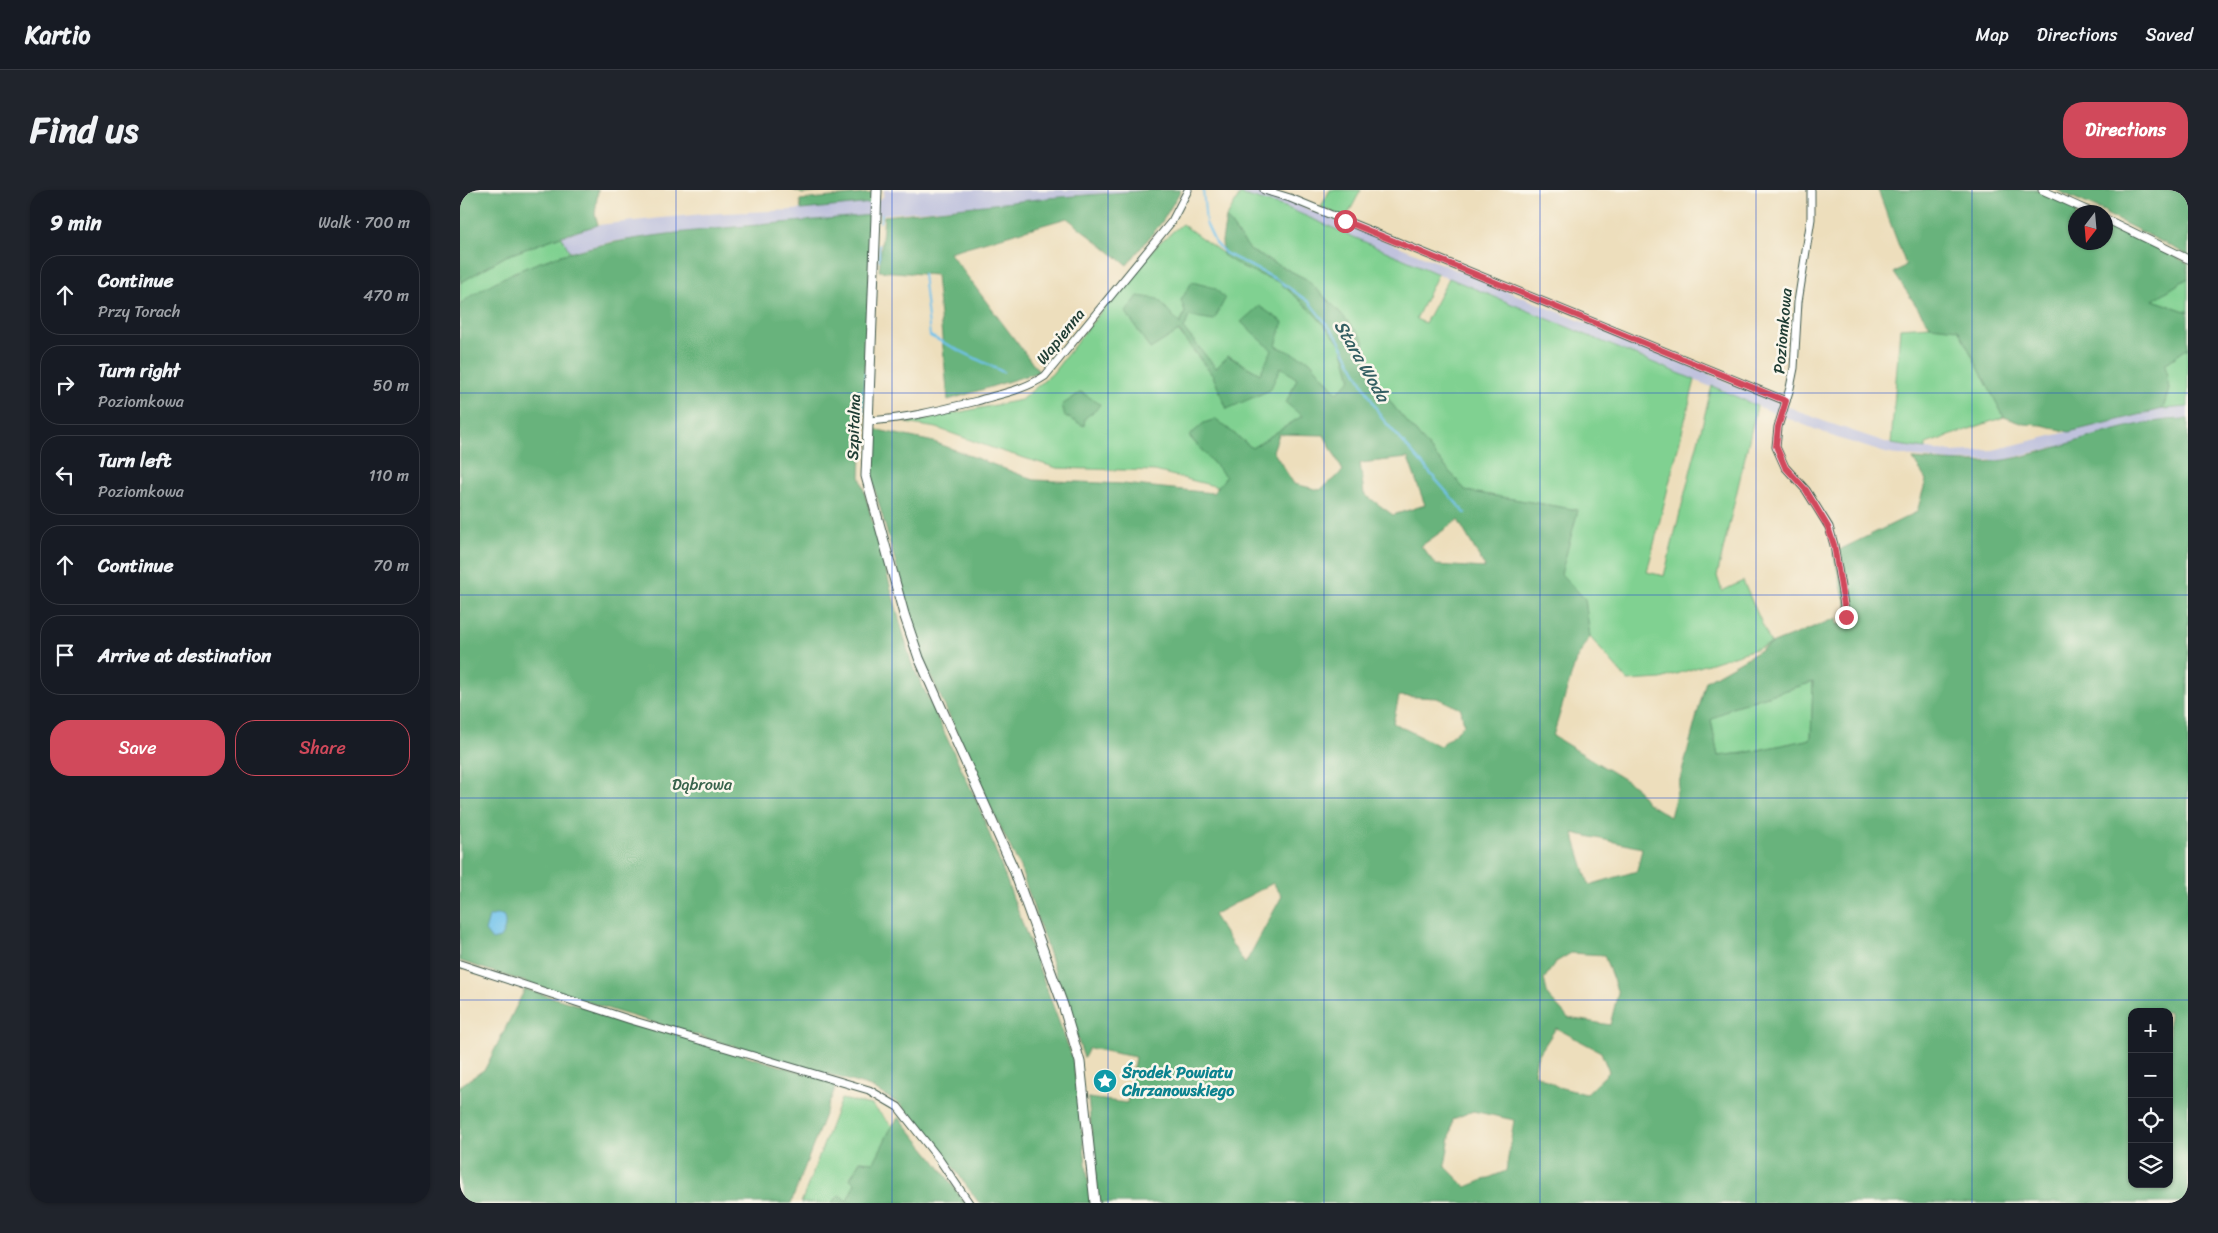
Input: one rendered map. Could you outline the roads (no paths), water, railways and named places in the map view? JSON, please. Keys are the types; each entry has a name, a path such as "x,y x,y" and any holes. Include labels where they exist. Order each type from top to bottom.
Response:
{"main road":[{"name":"Szpitalna","path":"877,190 866,476 904,614 919,658 1014,870 1064,1005 1080,1062 1095,1203"}],"street":[{"name":"Wapienna","path":"868,421 949,408 1017,390 1033,384 1045,376 1172,221 1188,190"},
{"path":"1264,190 1290,198 1786,401"},
{"name":"Poziomkowa","path":"1811,190 1811,219 1798,302 1794,368 1776,437 1779,457 1819,508 1828,527 1834,545 1846,617"},
{"path":"2042,190 2075,205"},
{"path":"2113,222 2188,259"},
{"path":"460,964 631,1020 869,1090 898,1107 969,1203"}],"water":[{"path":"503,915 505,927 500,938 492,940 485,931 489,917"}],"waterway":[{"name":"Stara Woda","path":"1203,190 1206,223 1215,242 1225,253 1278,280 1309,302 1337,337 1381,417 1465,513"},
{"path":"880,222 882,214"},
{"path":"879,245 879,260"},
{"path":"923,274 930,336 1003,372"},
{"path":"863,415 865,373"},
{"path":"861,440 862,424"}],"place":[{"name":"Środek Powiatu Chrzanowskiego","path":"1105,1081"}],"park label":[{"name":"Dąbrowa","path":"702,784"}]}
